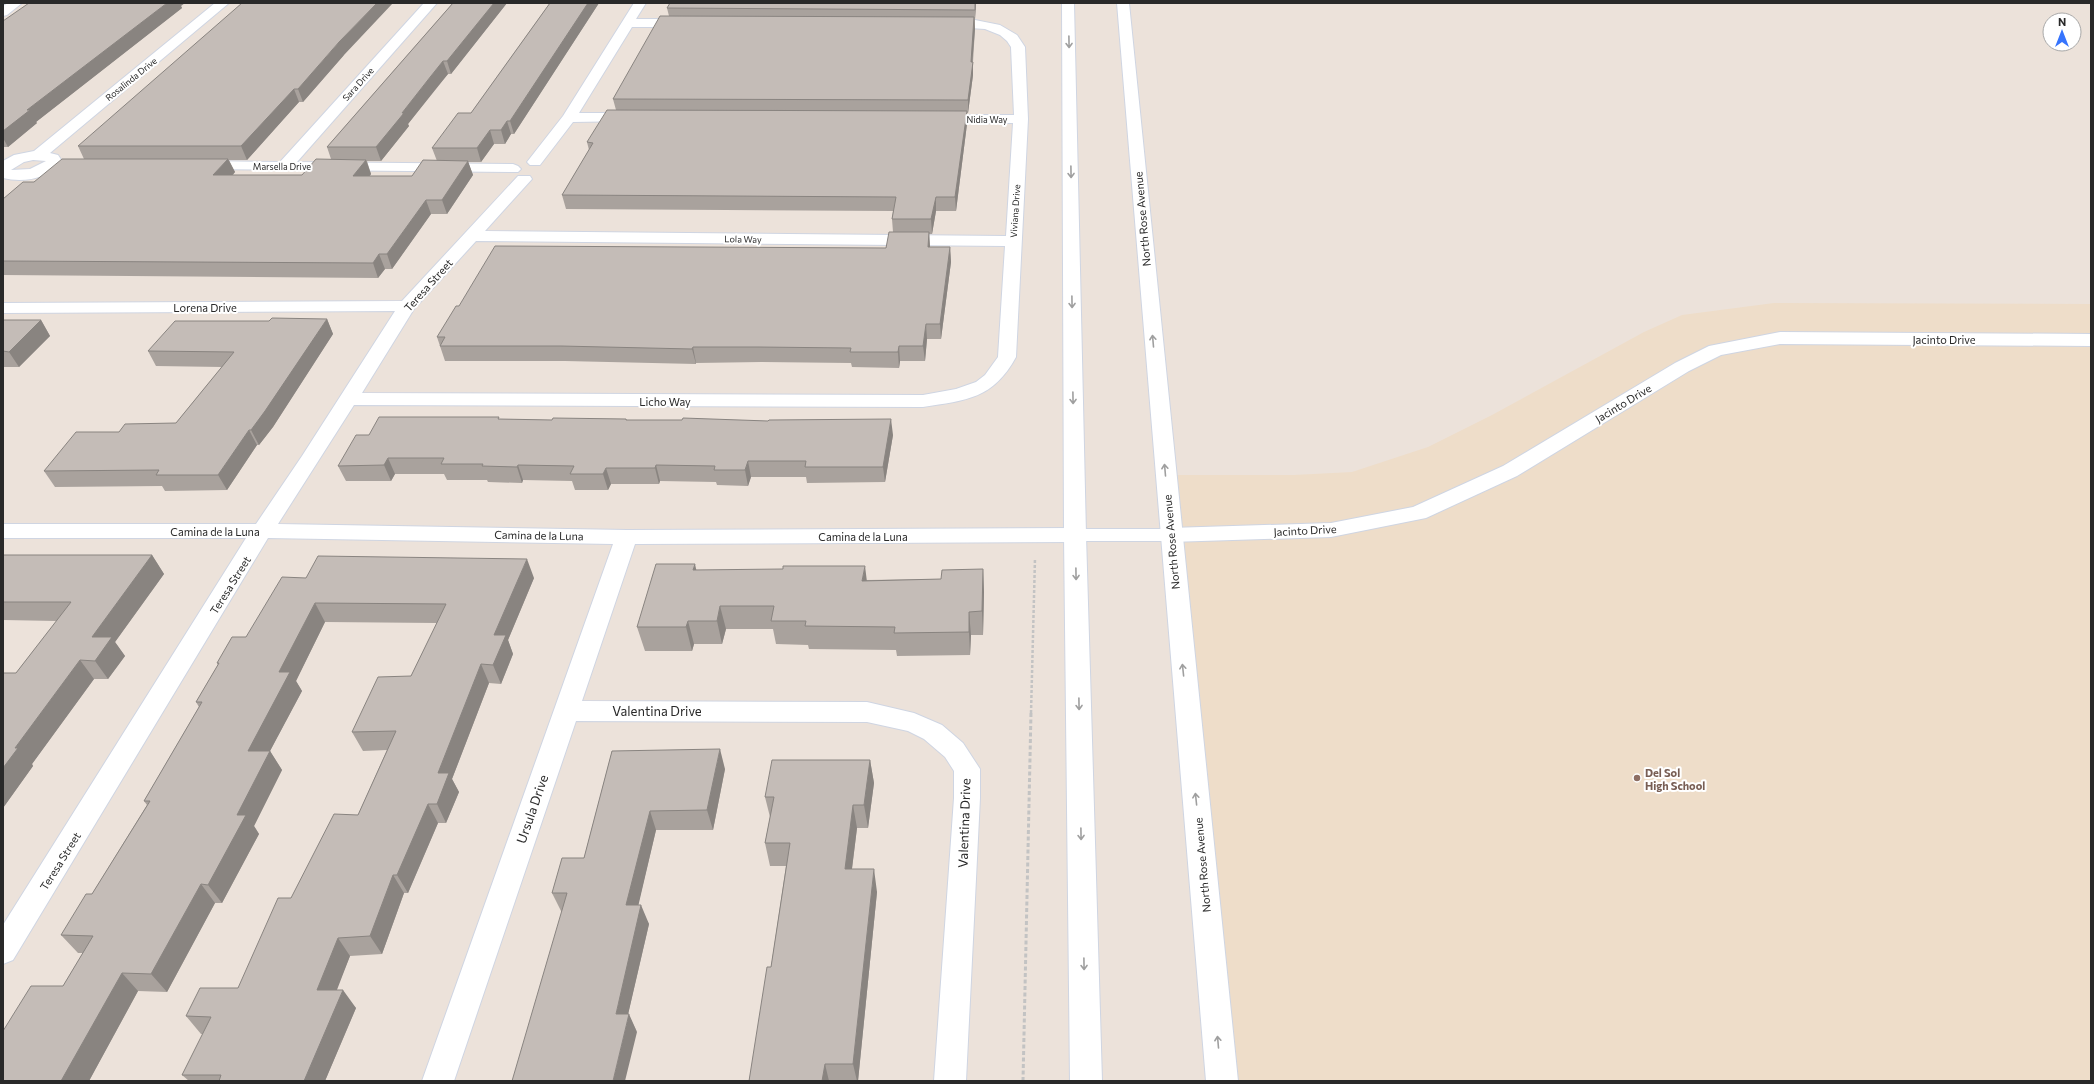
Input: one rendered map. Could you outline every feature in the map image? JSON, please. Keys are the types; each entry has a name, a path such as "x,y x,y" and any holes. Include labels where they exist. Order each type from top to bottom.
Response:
{"street":[{"path":"3,12 16,3"},
{"name":"Rosalinda Drive","path":"38,155 223,3"},
{"name":"Sara Drive","path":"285,166 431,3"},
{"name":"Teresa Street","path":"3,951 262,531 310,460 347,399 407,306 532,172 629,23 640,3"},
{"path":"1068,3 1075,535 1086,1081"},
{"name":"North Rose Avenue","path":"1123,3 1170,535 1222,1081"},
{"path":"629,23 700,23"},
{"name":"Viviana Drive","path":"930,23 970,23 1003,30 1014,37 1018,47 1021,119 1006,357 996,376 981,387"},
{"path":"568,118 643,117"},
{"name":"Nidia Way","path":"919,119 1021,119"},
{"path":"38,155 53,158 54,162 50,166 35,173 6,172 15,160 38,155"},
{"path":"50,166 66,166"},
{"name":"Marsella Drive","path":"184,166 285,166 532,172"},
{"name":"Lola Way","path":"473,236 1013,241"},
{"name":"Lorena Drive","path":"3,308 407,306"},
{"name":"Jacinto Drive","path":"1170,535 1331,530 1418,513 1510,471 1682,367 1716,350 1780,338 2091,340"},
{"name":"Licho Way","path":"347,399 923,401 958,395 981,387"},
{"name":"Camina de la Luna","path":"3,531 262,531 627,537 1075,535"},
{"name":"Ursula Drive","path":"438,1081 627,537"},
{"name":"Valentina Drive","path":"566,711 867,712 914,723 933,732 954,750 966,769 967,798 950,1081"}],"lane":[{"path":"1075,535 1170,535"}],"path":[{"path":"1023,1081 1036,535"}],"shaded area":[{"name":"Del Sol High School","path":"1774,303 2091,304 2091,1081 1208,1081 1158,475 1294,475 1352,472 1428,447 1492,415 1644,332 1682,315"}],"building":[{"path":"29,3 167,3 27,110 30,110 3,131 3,21"},
{"path":"242,3 377,3 339,42 298,89 294,89 241,146 78,146"},
{"path":"453,3 494,3 447,61 443,61 376,147 327,147"},
{"path":"550,3 588,3 510,121 507,121 501,130 490,130 477,148 432,148 458,113 471,113"},
{"path":"670,3 975,3 975,10 667,8"},
{"path":"660,16 974,17 971,62 973,62 968,100 613,99"},
{"path":"607,110 967,111 955,197 936,197 931,219 892,219 896,197 562,195 593,143 587,142"},
{"path":"62,159 228,159 213,175 302,175 316,159 366,160 353,176 412,176 423,160 468,161 442,200 426,200 387,254 379,254 373,263 3,261 3,199 23,182 34,182"},
{"path":"889,232 929,232 928,247 950,247 940,324 926,324 923,346 899,346 898,352 850,352 851,348 693,347 692,349 561,346 440,346 445,337 437,337 456,306 459,306 495,246 886,248"},
{"path":"272,318 327,319 265,411 251,430 249,430 218,475 156,475 159,470 44,471 76,432 119,432 125,424 176,423 234,352 148,351 175,321 269,321"},
{"path":"3,320 41,320 9,352 3,351"},
{"path":"379,417 499,417 498,419 552,420 553,418 682,420 683,418 768,421 891,419 883,467 805,467 806,461 748,461 745,470 714,470 715,466 656,465 655,468 606,468 603,474 570,474 574,466 518,465 517,467 482,466 483,464 441,464 444,458 388,458 384,465 338,466 356,435 369,435"},
{"path":"3,555 152,555 92,637 112,637 95,661 80,660 15,748 18,748 3,768 3,673 16,673 71,602 3,602"},
{"path":"318,556 527,559 494,635 506,635 493,665 481,664 438,773 449,773 437,804 428,804 397,875 393,875 370,936 338,938 317,990 343,990 304,1081 219,1081 221,1075 182,1075 211,1017 186,1016 200,988 238,988 278,898 291,898 334,814 358,815 396,731 352,732 378,677 411,676 446,604 315,603 279,672 290,672 248,751 270,751 237,815 246,815 208,885 201,884 151,974 122,973 61,1081 3,1081 3,1031 31,986 63,986 93,936 61,935 86,894 92,894 150,801 144,801 202,702 196,702 219,663 217,663 232,637 246,637 282,577 306,578"},
{"path":"656,564 695,564 693,570 783,569 783,566 865,566 862,581 941,579 942,570 983,569 982,611 969,612 969,632 894,633 895,627 805,626 806,621 771,621 774,606 720,606 717,621 688,621 686,627 637,627"},
{"path":"720,749 707,810 650,811 626,905 641,905 616,1014 629,1014 613,1081 512,1081 567,893 552,893 562,858 584,858 612,751"},
{"path":"772,760 870,760 864,805 853,805 845,869 874,869 853,1064 825,1064 822,1081 749,1081 767,967 771,967 790,843 765,843 774,797 765,797"}],"place":[{"name":"Del Sol High School","path":"1637,778"}]}
